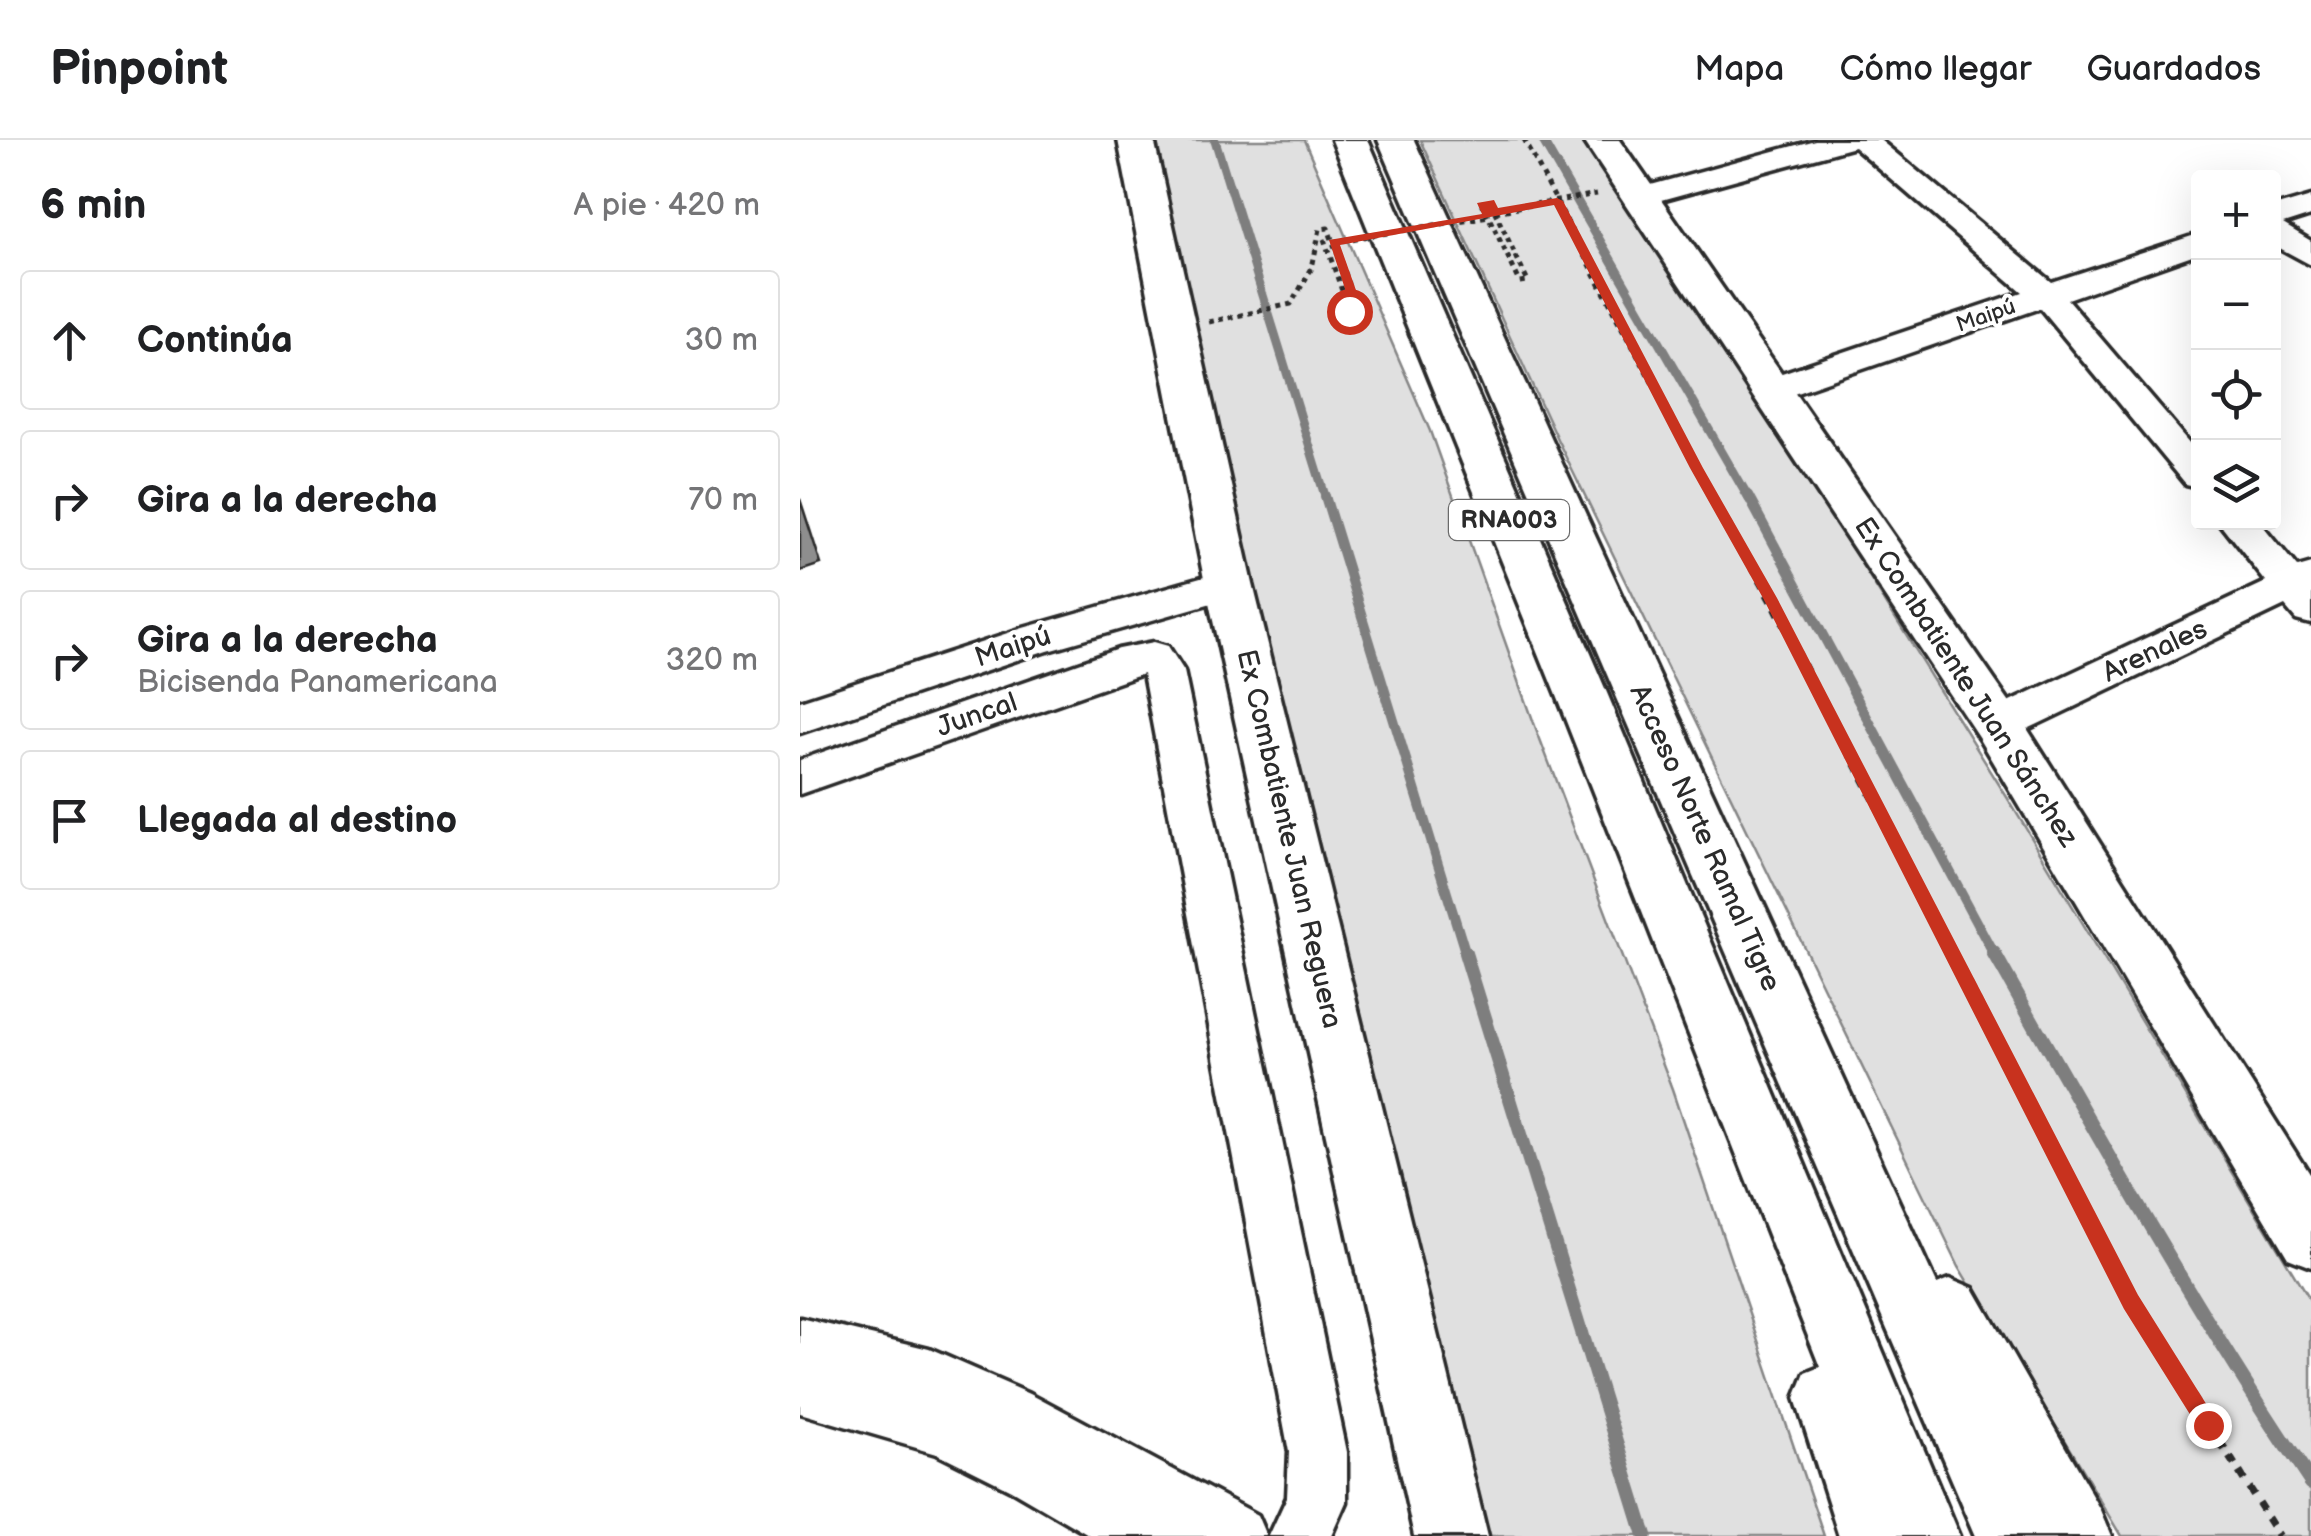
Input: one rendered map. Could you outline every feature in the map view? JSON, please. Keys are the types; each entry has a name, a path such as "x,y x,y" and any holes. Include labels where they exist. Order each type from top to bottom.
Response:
{"main road":[{"name":"Ex Combatiente Juan Reguera","path":"1136,140 1229,584 1452,1536"},
{"name":"Acceso Norte Ramal Tigre","path":"1350,140 1581,693 1923,1536"},
{"name":"Acceso Norte Ramal Tigre","path":"1396,140 2014,1536"},
{"name":"Ex Combatiente Juan Sánchez","path":"1602,140 1705,297 1773,388 2296,1178 2311,1236"},
{"path":"1726,886 1943,1298 2076,1536"},
{"path":"1663,902 1876,1536"}],"street":[{"path":"1639,197 1848,140"},
{"path":"1863,140 2047,296 2191,467"},
{"path":"2281,215 2311,205"},
{"path":"2281,235 2311,255"},
{"name":"Maipú","path":"1773,388 2191,245"},
{"path":"2246,530 2304,591"},
{"name":"Maipú","path":"800,717 1038,638 1229,584"},
{"name":"Arenales","path":"1998,725 2304,591"},
{"name":"Juncal","path":"800,777 1132,660 1154,657 1163,670 1318,1452 1316,1502 1299,1536"},
{"path":"800,1346 929,1378 1010,1412 1237,1536"},
{"path":"800,1384 912,1415 988,1446 1068,1487 1146,1536"}],"path":[{"path":"1524,140 1561,200 1696,468 1770,598 2131,1302 2280,1536"},
{"path":"1334,242 1581,197"},
{"path":"1492,214 1528,280 1520,282 1492,214"},
{"path":"1328,228 1334,242 1358,310 1349,311 1320,229 1328,228"},
{"path":"1259,313 1278,310 1300,297 1324,239"}],"shaded area":[{"path":"1143,140 1304,140 1430,431 1535,726 1673,1089 1824,1536 1462,1536"},
{"path":"1420,140 1582,140 1763,406 2010,802 2311,1304 2311,1536 2122,1536 1959,1266 1557,439"}],"waterway":[{"path":"1215,140 1326,499"},
{"path":"1542,140 1749,499"},
{"path":"1325,496 1466,955"},
{"path":"1748,496 1995,955"},
{"path":"1465,953 1645,1536"},
{"path":"1994,953 2187,1287 2311,1483"}],"route":[{"path":"1349,311 1358,310 1334,242 1488,216 1482,203 1490,202 1495,212 1557,201 1696,468 1770,598 2131,1302 2208,1425"}]}
